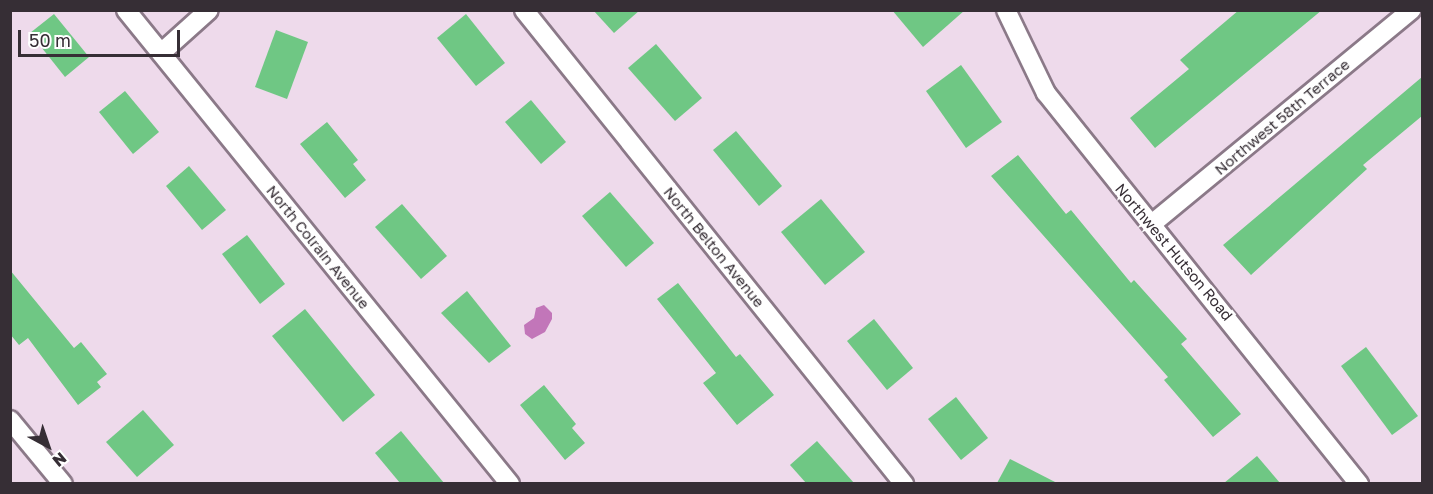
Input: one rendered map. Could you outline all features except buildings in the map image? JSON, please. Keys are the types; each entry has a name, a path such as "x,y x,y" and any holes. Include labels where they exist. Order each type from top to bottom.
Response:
{"street":[{"name":"North Colrain Avenue","path":"126,10 510,483"},
{"path":"161,53 209,10"},
{"name":"North Belton Avenue","path":"524,10 904,483"},
{"name":"Northwest Hutson Road","path":"1006,10 1046,93 1153,223 1359,483"},
{"name":"Northwest 58th Terrace","path":"1153,223 1411,10"},
{"path":"10,420 63,483"}],"shaded area":[{"path":"544,305 552,313 552,319 545,332 532,339 525,334 524,325 534,318 536,308"}]}
